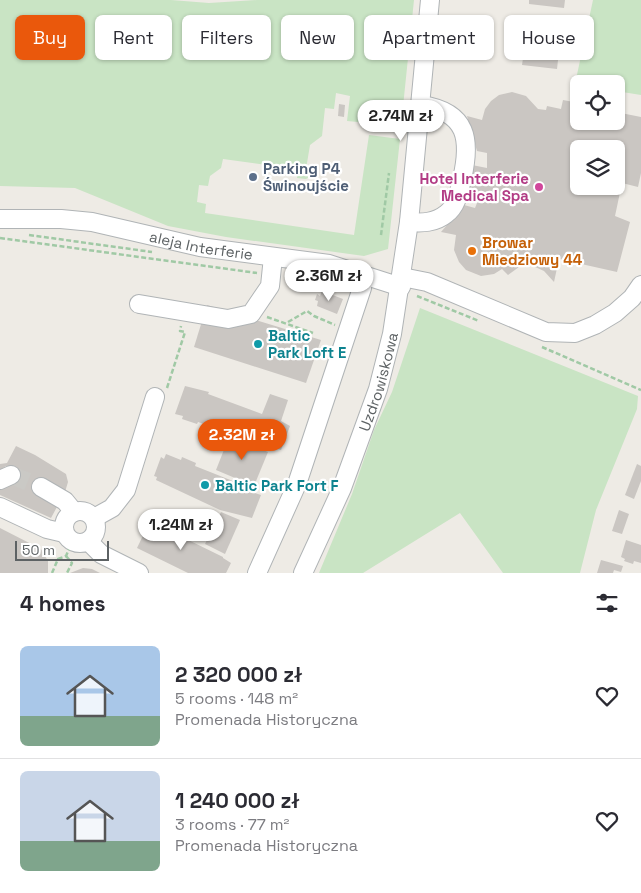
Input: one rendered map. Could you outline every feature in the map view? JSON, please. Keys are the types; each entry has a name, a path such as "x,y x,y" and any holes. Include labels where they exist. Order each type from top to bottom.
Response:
{"street":[{"name":"Uzdrowiskowa","path":"303,573 342,488 378,389 392,334 402,282 409,222 430,0"},
{"path":"409,222 429,222 446,214 452,208 459,192 467,150 466,139 457,122 440,110 421,105"},
{"name":"aleja Interferie","path":"0,219 61,219 92,222 200,247 335,266 402,282 427,282 546,332 575,333 595,325 615,313 632,298 641,285"},
{"path":"139,304 228,319 251,314 270,286 272,256"},
{"path":"257,573 297,484 362,288"},
{"path":"94,518 112,508 126,490 160,396"},
{"path":"41,488 65,501 74,512"},
{"path":"0,508 139,573"},
{"path":"83,511 94,518 96,529 73,543 66,518 74,512 83,511"}],"path":[{"path":"381,235 389,173"},
{"path":"0,238 362,288"},
{"path":"288,322 307,311 314,316 348,329"},
{"path":"262,315 288,322 313,333"},
{"path":"160,396 185,332 180,331 182,323"},
{"path":"623,381 641,390"},
{"path":"52,573 58,559 73,543"},
{"path":"67,573 72,563 73,543"}],"green space":[{"path":"0,0 171,0 209,3 257,0 414,0 412,15 364,15 364,60 408,60 401,126 347,121 350,96 336,93 334,109 325,108 322,136 310,145 306,169 317,172 306,179 297,178 297,169 223,159 221,168 210,176 208,186 199,185 197,202 206,204 205,213 354,235 369,135 400,139 388,249 364,256 226,237 168,226 75,188 0,186"},
{"path":"593,0 641,0 641,95 625,92 625,75 577,75 580,60 594,60 594,15 590,15"},
{"path":"420,308 638,396 637,409 596,510 580,573 503,573 460,513 363,573 319,573 352,494 374,430 392,392"}],"building":[{"path":"529,0 565,0 564,8 529,4"},
{"path":"523,60 558,60 557,69 522,65"},
{"name":"Hotel Interferie Medical Spa","path":"512,92 526,96 538,109 546,110 547,106 561,109 563,100 570,101 570,130 625,130 625,114 641,117 641,173 638,187 625,184 625,140 570,140 570,195 619,195 615,216 630,222 617,272 559,259 554,282 544,271 533,266 519,267 508,275 502,269 494,274 481,276 466,270 459,262 454,250 456,235 441,232 464,205 475,208 481,193 456,188 462,163 487,168 487,153 477,151 467,116 482,120 485,109 499,95"},
{"path":"339,104 345,105 344,117 338,116"},
{"path":"322,291 343,299 337,314 317,306 318,301 315,300 317,294 320,296"},
{"name":"Baltic Park Loft E","path":"207,305 321,340 306,383 194,347"},
{"path":"185,386 209,392 208,394 262,414 270,394 288,400 281,421 290,426 281,450 198,422 197,424 182,419 183,416 175,414"},
{"path":"229,437 268,452 254,486 216,470"},
{"path":"16,446 66,474 68,482 65,492 51,518 0,495 0,486 11,468 6,466 0,470 0,464 7,463"},
{"name":"Baltic Park Fort F","path":"166,454 181,460 182,457 196,463 195,466 253,489 252,492 261,495 252,518 220,510 156,480 157,477 154,476 161,457 164,459"},
{"path":"637,464 641,466 641,481 634,499 625,495"},
{"path":"619,510 629,514 622,534 612,531"},
{"path":"221,512 240,520 225,554 205,544"},
{"path":"150,521 173,529 172,532 223,557 231,563 226,573 188,573 137,548"},
{"path":"0,528 41,549 48,561 48,573 0,573"},
{"path":"626,540 641,545 641,563 634,561 633,564 624,561 625,559 621,557"},
{"path":"601,560 623,566 621,572 614,570 613,573 597,573"},
{"path":"83,568 92,569 100,573 70,573"}],"tunnel":[{"path":"11,475 41,487"}],"place":[{"name":"Parking P4 Świnoujście","path":"253,177"},
{"name":"Hotel Interferie Medical Spa","path":"539,187"},
{"name":"Browar Miedziowy 44","path":"472,251"},
{"name":"Baltic Park Loft E","path":"258,344"},
{"name":"Baltic Park Fort F","path":"205,485"}]}
